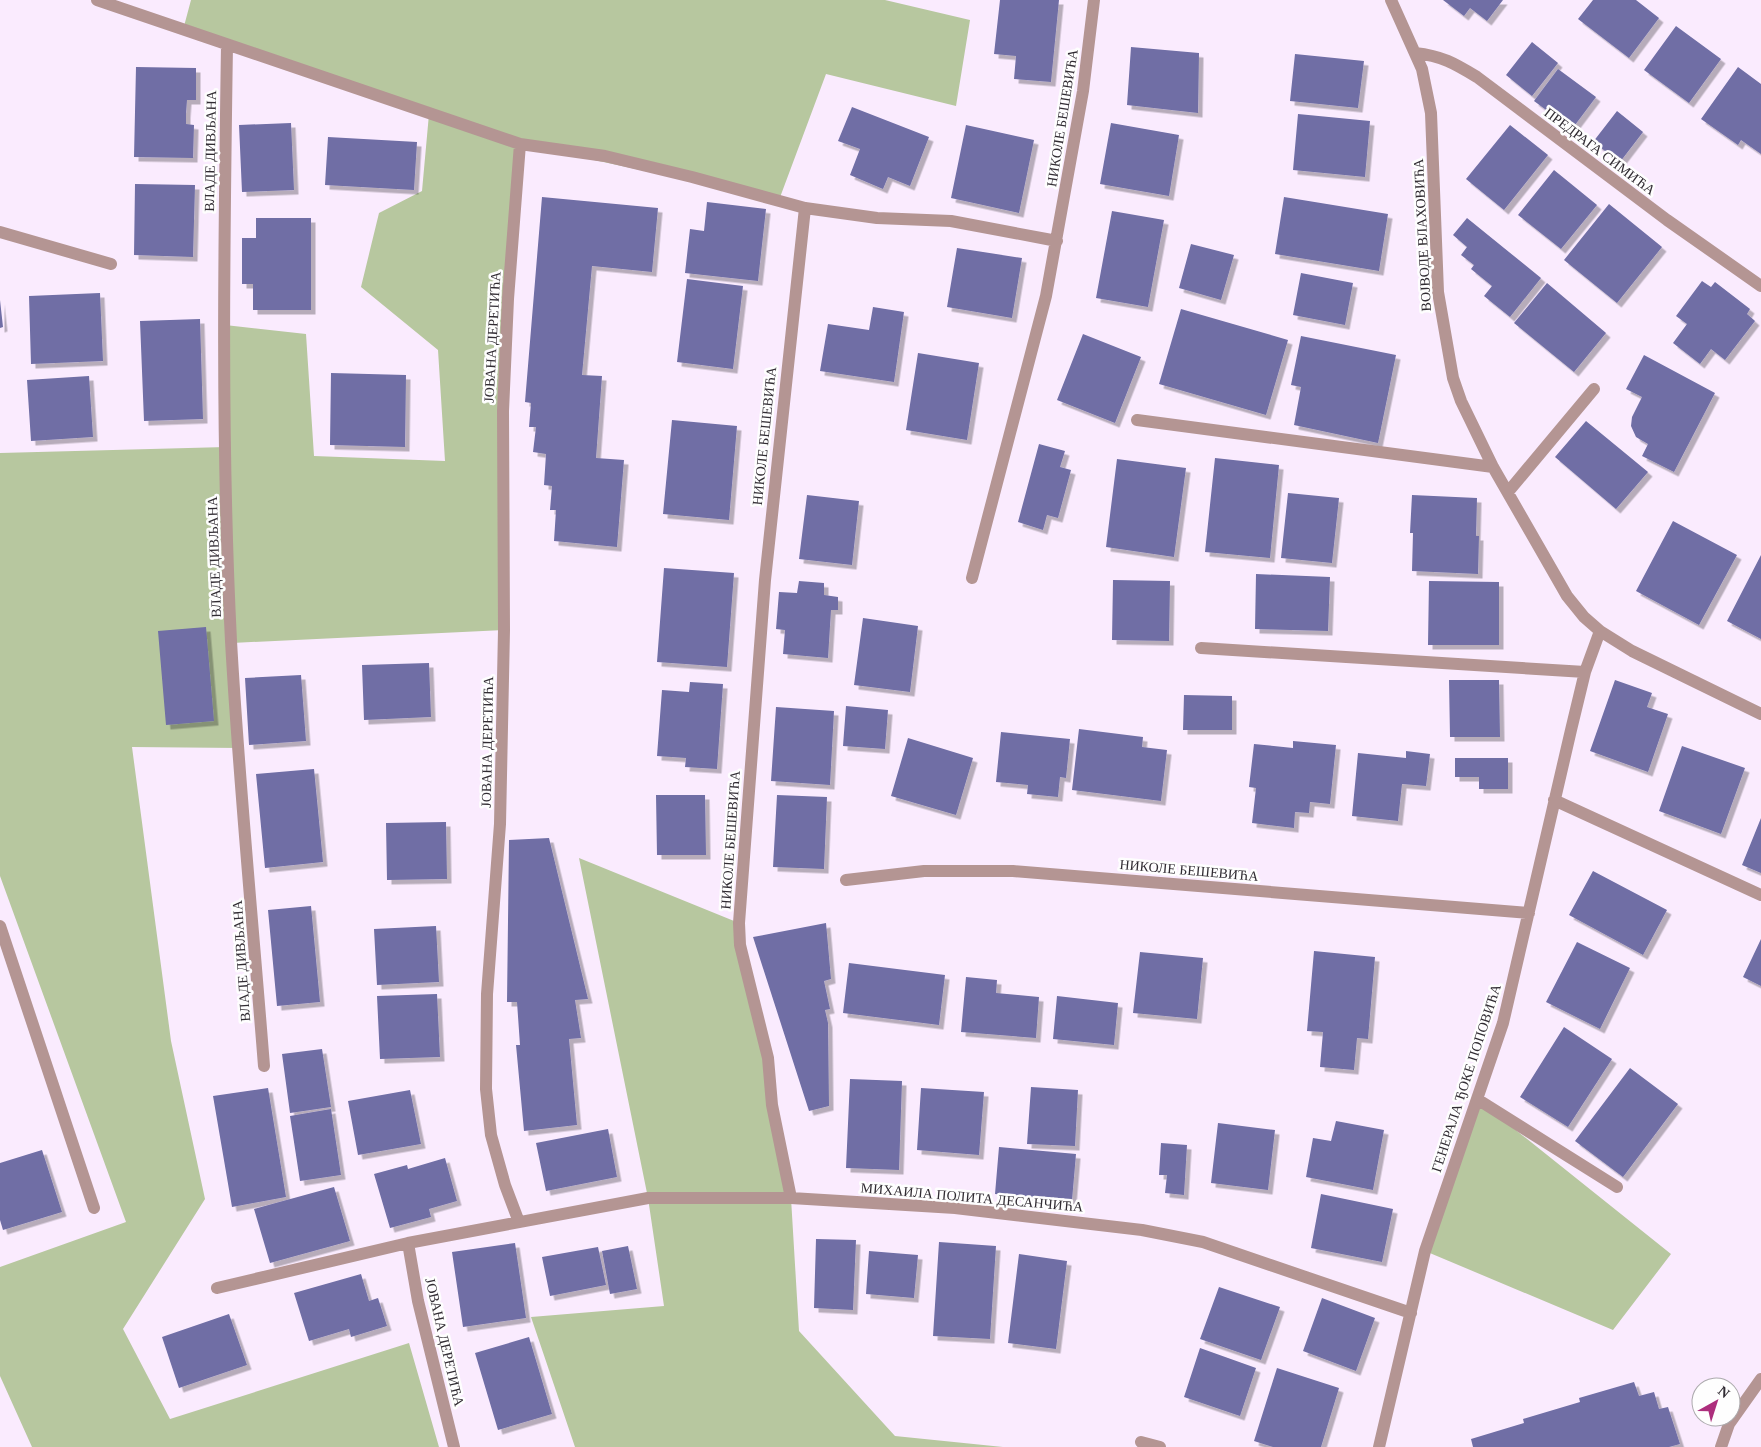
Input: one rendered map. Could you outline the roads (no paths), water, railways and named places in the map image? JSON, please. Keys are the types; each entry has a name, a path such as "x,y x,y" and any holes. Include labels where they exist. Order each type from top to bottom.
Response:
{"street":[{"path":"97,0 520,144 605,156 692,177 805,208 878,218 951,221 1057,241"},
{"name":"НИКОЛЕ БЕШЕВИЋА","path":"972,578 1023,387 1057,241 1083,91 1094,0"},
{"name":"ВОЈВОДЕ ВЛАХОВИЋА","path":"1392,0 1422,69 1431,113 1441,317 1453,378 1460,401 1493,467 1567,596 1584,617 1600,631 1646,658 1761,714"},
{"name":"ВЛАДЕ ДИВЉАНА","path":"227,45 225,326 228,560 232,643 264,1066"},
{"name":"ПРЕДРАГА СИМИЋА","path":"1415,53 1437,55 1448,59 1477,77 1667,220 1761,286"},
{"name":"ЈОВАНА ДЕРЕТИЋА","path":"519,1222 505,1185 491,1135 486,1089 487,994 500,824 504,630 503,411 508,299 520,144"},
{"name":"НИКОЛЕ БЕШЕВИЋА","path":"791,1198 772,1105 768,1058 742,954 739,922 765,580 805,208"},
{"path":"0,232 111,264"},
{"path":"1508,492 1594,389"},
{"path":"1137,420 1493,467"},
{"name":"ГЕНЕРАЛА ЂОКЕ ПОПОВИЋА","path":"1379,1447 1425,1251 1503,1024 1554,800 1586,672 1600,631"},
{"path":"1201,648 1586,672"},
{"path":"1554,800 1761,895"},
{"name":"НИКОЛЕ БЕШЕВИЋА","path":"846,880 924,870 1013,871 1529,913"},
{"path":"0,926 94,1208"},
{"path":"1477,1099 1617,1186"},
{"name":"МИХАИЛА ПОЛИТА ДЕСАНЧИЋА","path":"519,1222 648,1198 791,1198 955,1208 1142,1230 1203,1242 1411,1313"},
{"path":"217,1288 408,1243 519,1222"},
{"name":"ЈОВАНА ДЕРЕТИЋА","path":"408,1243 418,1301 454,1447"},
{"path":"1721,1447 1729,1424 1761,1379"},
{"path":"1141,1442 1160,1447"}]}
